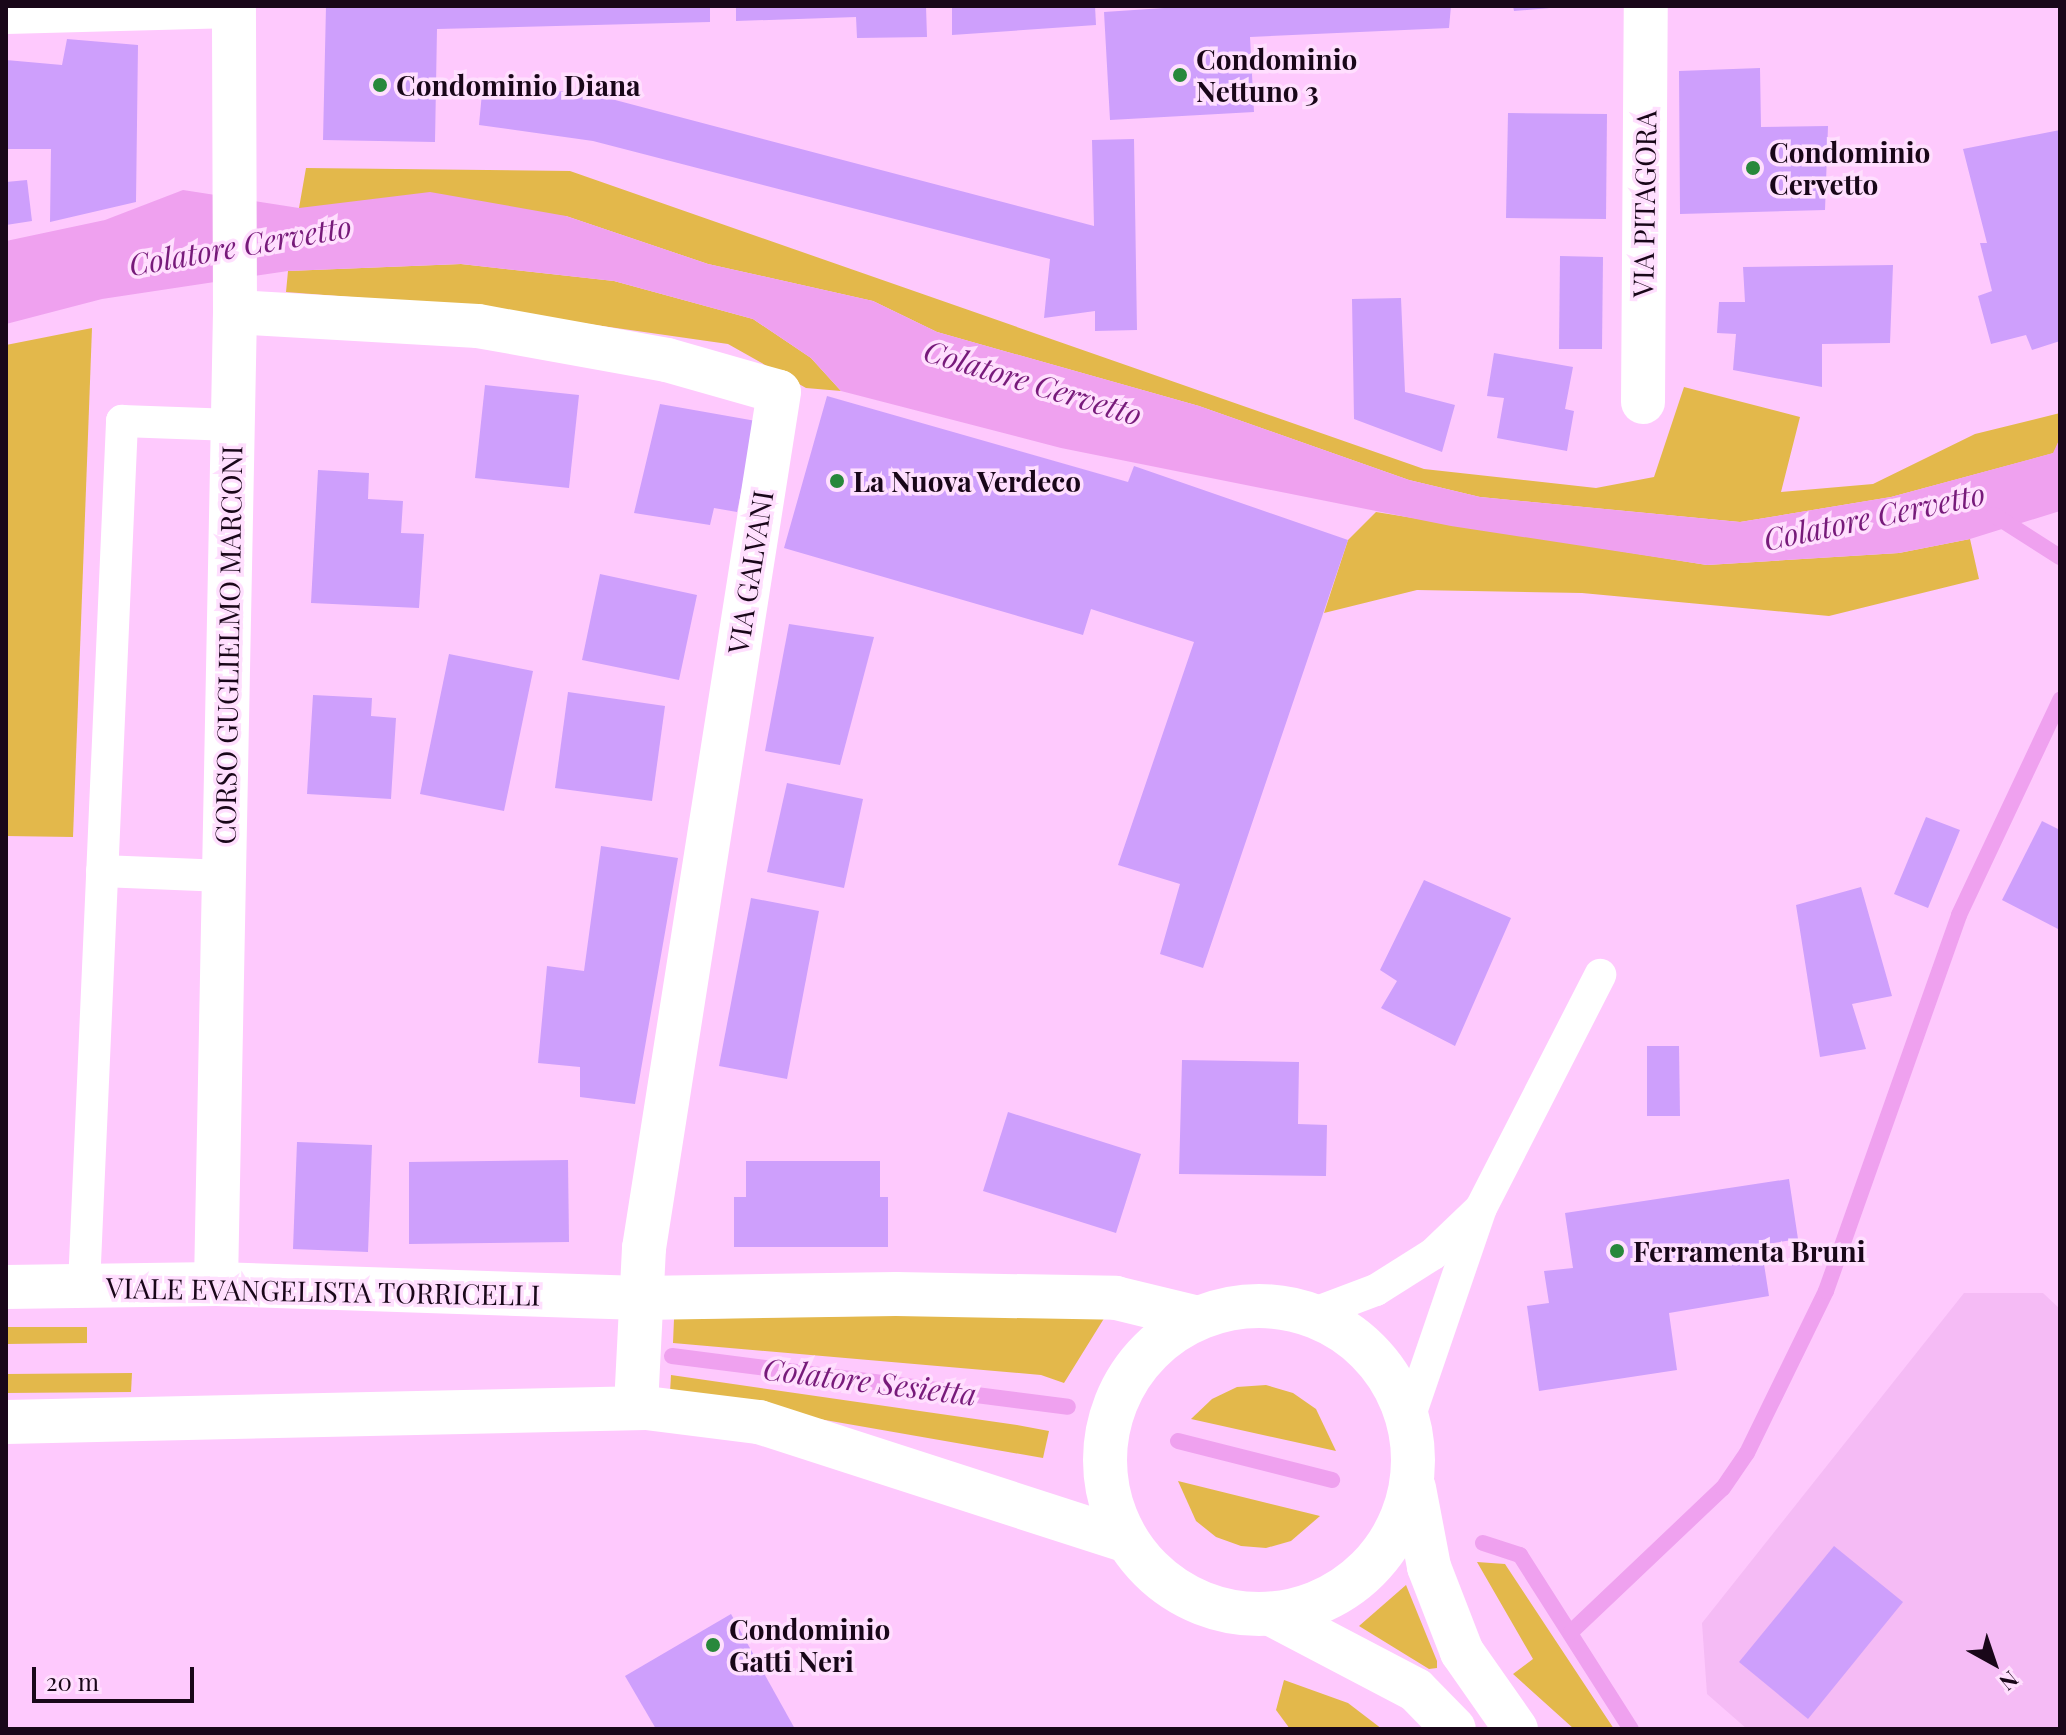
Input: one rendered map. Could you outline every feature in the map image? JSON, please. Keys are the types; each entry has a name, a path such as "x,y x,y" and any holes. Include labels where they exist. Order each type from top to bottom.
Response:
{"street":[{"path":"6,12 234,6"},
{"name":"CORSO GUGLIELMO MARCONI","path":"216,1284 235,301 232,196 234,6"},
{"name":"VIA PITAGORA","path":"1643,402 1646,6"},
{"name":"VIA GALVANI","path":"235,301 478,326 667,360 779,392 644,1248 641,1298"},
{"name":"VIALE EVANGELISTA TORRICELLI","path":"6,1287 216,1284 641,1298 896,1294 1116,1298 1198,1318"},
{"path":"636,1408 641,1298"},
{"path":"1413,1481 1398,1531 1366,1572 1323,1602 1273,1615 1230,1613 1188,1599 1152,1573 1125,1540 1107,1491 1105,1438 1117,1400 1154,1346 1198,1318 1249,1305 1312,1314 1355,1338 1388,1373 1409,1418 1413,1481 1429,1567 1462,1652 1516,1729"},
{"path":"6,1422 636,1408 759,1422 1125,1540"},
{"path":"1273,1615 1416,1690 1454,1729"}],"lane":[{"path":"84,1286 122,421 233,425"},
{"path":"102,871 224,876"},
{"path":"1409,1418 1481,1208 1600,975"},
{"path":"1312,1314 1376,1290 1433,1254 1481,1208"}],"shaded area":[{"path":"306,168 570,171 1424,469 1596,488 1654,477 1684,387 1800,417 1781,492 1873,484 1975,434 2060,413 2060,438 2054,453 1891,497 1740,522 1480,497 1409,480 1199,406 937,332 873,301 708,264 566,216 299,208"},
{"path":"461,264 614,281 753,319 811,358 841,391 806,388 728,344 455,305 286,292 288,271"},
{"path":"92,328 73,837 6,836 6,345"},
{"path":"1376,512 1707,565 1899,553 1970,539 1979,579 1829,616 1582,593 1417,590 1324,613 1348,540"},
{"path":"1964,1293 2043,1293 2060,1309 2060,1729 1747,1729 1707,1694 1702,1623"},
{"path":"1108,1312 1064,1383 1041,1375 673,1343 674,1319"},
{"path":"6,1327 87,1327 87,1343 6,1344"},
{"path":"132,1373 131,1392 6,1393 6,1374"},
{"path":"671,1375 1049,1431 1043,1458 670,1393"},
{"path":"1266,1385 1293,1393 1316,1409 1336,1451 1191,1419 1212,1399 1237,1387"},
{"path":"1178,1481 1320,1516 1291,1541 1266,1548 1241,1546 1216,1537 1196,1521"},
{"path":"1477,1562 1505,1564 1614,1729 1574,1729 1513,1674 1533,1659"},
{"path":"1406,1585 1437,1661 1437,1668 1429,1669 1359,1626"},
{"path":"1284,1680 1348,1703 1382,1729 1290,1729 1276,1710"}],"water":[{"name":"Colatore Cervetto","path":"183,190 299,208 430,192 566,216 708,264 873,301 937,332 1199,406 1409,480 1480,497 1740,522 1891,497 2053,453 2060,438 2060,511 1970,539 1899,553 1707,565 1451,526 1061,448 841,391 811,358 753,319 614,281 461,264 288,271 102,299 6,324 6,241 105,220"}],"building":[{"name":"Condominio Diana","path":"326,6 710,6 710,22 437,29 435,142 323,140"},
{"path":"736,6 926,6 927,37 857,38 856,17 736,21"},
{"path":"952,6 1095,6 1096,25 952,35"},
{"name":"Condominio Nettuno 3","path":"1194,6 1451,6 1449,28 1250,37 1254,112 1110,120 1104,12"},
{"path":"1513,6 1550,6 1550,8 1514,11"},
{"path":"67,39 138,45 136,202 50,222 51,149 6,149 6,60 62,65"},
{"name":"Condominio Cervetto","path":"1760,68 1761,127 1828,126 1825,210 1680,214 1679,71"},
{"path":"483,82 600,96 1094,226 1092,140 1134,139 1137,330 1095,331 1095,311 1044,318 1050,259 593,141 479,125"},
{"path":"1508,113 1607,114 1606,219 1506,218"},
{"path":"2060,130 2060,341 2032,350 2026,335 1991,344 1978,296 1992,291 1980,243 1987,243 1963,149"},
{"path":"27,180 32,221 6,225 6,182"},
{"path":"1560,256 1603,257 1602,349 1559,349"},
{"path":"1893,265 1890,343 1822,344 1822,387 1733,370 1736,334 1717,333 1719,302 1745,302 1743,267"},
{"path":"1401,298 1405,392 1455,405 1442,452 1354,419 1352,299"},
{"path":"1494,353 1573,367 1565,409 1574,411 1567,451 1497,438 1504,398 1487,396"},
{"path":"485,385 579,395 569,488 475,478"},
{"path":"827,396 1128,482 1134,466 1348,540 1203,968 1160,954 1180,884 1118,865 1194,642 1091,609 1083,635 784,548"},
{"path":"660,404 756,421 737,512 714,508 710,525 634,513"},
{"path":"318,470 369,473 368,499 403,501 401,533 424,534 419,608 311,603"},
{"path":"600,574 697,595 679,680 582,660"},
{"path":"789,624 874,637 840,765 765,751"},
{"path":"449,654 533,671 504,811 420,794"},
{"path":"568,692 665,706 652,801 555,788"},
{"path":"313,695 372,698 371,716 396,718 391,799 307,794"},
{"path":"787,783 863,799 844,888 767,872"},
{"path":"1926,817 1960,830 1928,908 1894,894"},
{"path":"2042,821 2060,830 2060,930 2002,900"},
{"path":"601,846 678,858 635,1104 580,1097 580,1067 538,1063 547,966 584,971"},
{"path":"1424,880 1511,918 1455,1046 1381,1008 1397,981 1380,970"},
{"path":"1861,887 1892,996 1852,1004 1866,1049 1820,1057 1796,905"},
{"path":"751,898 819,911 787,1079 719,1066"},
{"path":"1647,1046 1679,1046 1680,1116 1647,1116"},
{"path":"1182,1060 1299,1062 1298,1124 1327,1125 1326,1176 1179,1174"},
{"path":"1008,1112 1141,1154 1116,1233 983,1191"},
{"path":"297,1142 372,1145 368,1252 293,1249"},
{"path":"568,1160 569,1242 409,1244 409,1162"},
{"path":"746,1161 880,1161 880,1197 888,1197 888,1247 734,1247 734,1197 746,1197"},
{"path":"1789,1179 1798,1239 1761,1245 1769,1296 1669,1313 1677,1370 1539,1391 1527,1306 1549,1303 1544,1271 1573,1268 1565,1213"},
{"path":"1834,1546 1903,1602 1808,1719 1739,1662"},
{"name":"Condominio Gatti Neri","path":"731,1614 795,1729 656,1729 625,1676"}],"waterway":[{"name":"Colatore Cervetto","path":"1994,515 2060,557"},
{"path":"1571,1632 1723,1488 1747,1453 1826,1291 1959,915 2060,700"},
{"name":"Colatore Sesietta","path":"672,1356 1068,1407"},
{"name":"Colatore Sesietta","path":"1178,1441 1332,1480"},
{"name":"Colatore Sesietta","path":"1483,1543 1520,1555 1631,1729"}],"place":[{"name":"Condominio Nettuno 3","path":"1180,75"},
{"name":"Condominio Diana","path":"380,85"},
{"name":"Condominio Cervetto","path":"1753,168"},
{"name":"La Nuova Verdeco","path":"837,481"},
{"name":"Ferramenta Bruni","path":"1617,1251"},
{"name":"Condominio Gatti Neri","path":"713,1645"}]}
